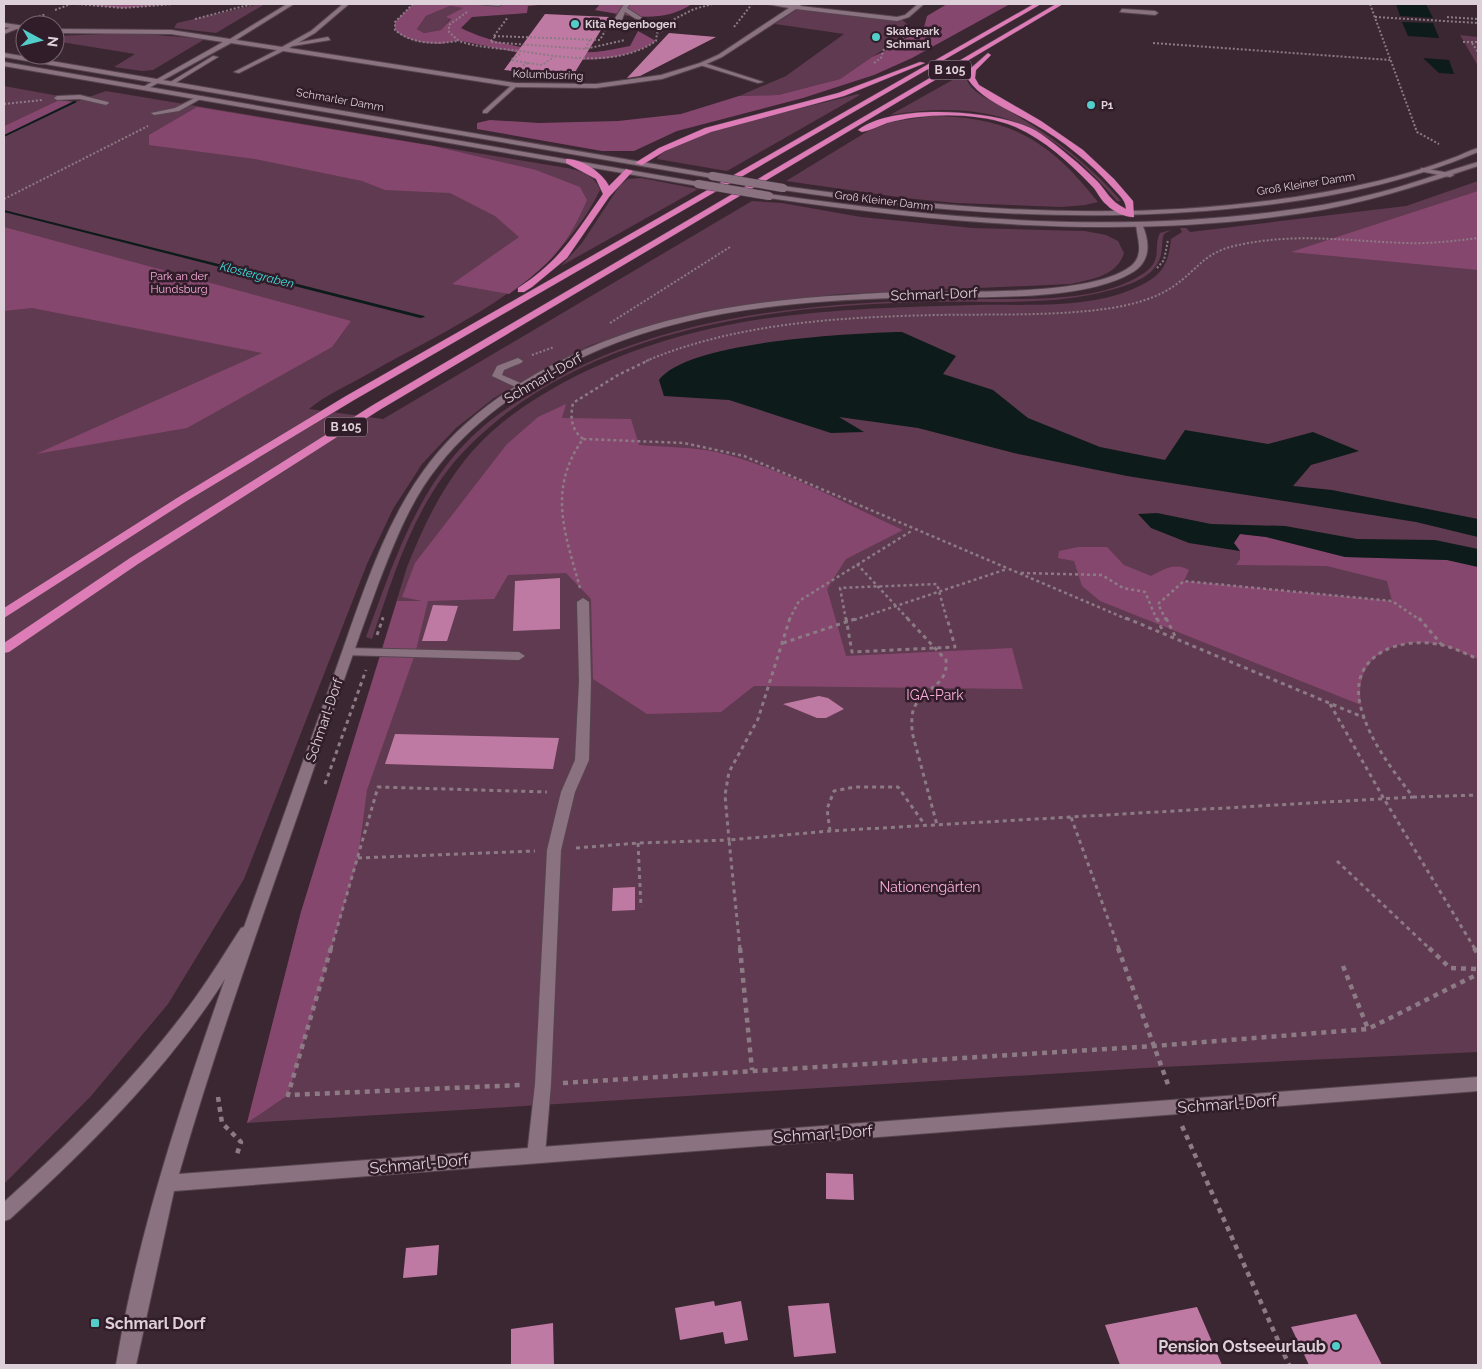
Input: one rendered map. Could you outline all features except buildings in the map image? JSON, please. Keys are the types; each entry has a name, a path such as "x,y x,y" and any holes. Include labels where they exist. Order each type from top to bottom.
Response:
{"highway":[{"name":"B 105","path":"4,614 238,466 450,340 1038,4"},
{"name":"B 105","path":"4,649 142,556 360,418 1060,4"},
{"path":"1011,34 1008,42 981,59 972,69 971,78 976,86 986,94 1044,127 1080,152 1111,181 1130,203 1131,214"},
{"path":"639,163 665,146 690,134 831,98 933,58 954,53"},
{"path":"809,152 834,146 866,128 909,116 957,113 992,118 1009,122 1036,134 1071,161 1094,183 1110,204 1131,214"},
{"path":"569,161 602,179 606,185 606,193"},
{"path":"450,340 471,319 548,271 576,241 606,193 629,171"}],"street":[{"path":"145,88 218,46 231,41 292,4"},
{"path":"237,72 313,32 346,4"},
{"path":"482,4 499,4"},
{"path":"770,4 798,5 897,19 907,16 921,4"},
{"name":"Kolumbusring","path":"65,31 158,31 515,85 574,87 619,84 662,77 702,64 732,48 798,5"},
{"path":"625,6 643,23 627,26 619,24 617,20 625,6"},
{"path":"1122,11 1155,13"},
{"path":"292,44 328,39"},
{"path":"157,90 230,47 231,41"},
{"name":"Schmarler Damm","path":"4,55 672,169"},
{"path":"262,60 280,63"},
{"name":"Schmarler Damm","path":"4,64 629,171"},
{"path":"702,64 760,82"},
{"path":"485,112 515,85"},
{"path":"57,98 80,97 106,103"},
{"path":"154,113 169,112 201,97"},
{"name":"Groß Kleiner Damm","path":"672,169 869,201 958,210 1032,214 1131,214 1244,206 1326,194 1424,170 1478,150"},
{"path":"629,171 639,163"},
{"name":"Groß Kleiner Damm","path":"629,171 769,196 888,214 975,222 1086,227 1181,224 1333,206 1387,194 1450,175 1478,164"},
{"path":"629,171 672,169"},
{"path":"1424,170 1450,175"},
{"path":"1131,214 1139,226"},
{"name":"Schmarl-Dorf","path":"126,1365 141,1290 168,1183 221,1017 348,652 388,546 421,482 442,454 466,430 522,387 566,362 597,348 647,331 712,314 835,298 1043,291 1096,283 1129,271 1138,264 1145,250 1145,240 1139,226"},
{"path":"518,361 500,368 497,376 522,387"},
{"path":"536,1155 542,1084 554,850 568,792 582,760 585,681 583,602"},
{"path":"348,652 519,656"},
{"name":"Schmarl-Dorf","path":"4,1213 31,1190 117,1102 195,1012 257,914"},
{"name":"Schmarl-Dorf","path":"168,1183 230,1180 1478,1084"}],"path":[{"path":"55,10 71,4"},
{"path":"77,4 123,8 174,4"},
{"path":"413,4 395,22 395,30 400,35 430,43 459,41 521,53 554,57 599,58 643,50 656,41 657,33 662,31 662,25 694,9 713,4"},
{"path":"459,41 449,32 450,26 466,12 482,4"},
{"path":"694,9 696,4"},
{"path":"1370,4 1417,132 1439,144"},
{"path":"508,17 494,36 600,40 609,25 617,20"},
{"path":"1375,17 1478,23"},
{"path":"1447,17 1478,19"},
{"path":"869,67 881,58 884,49 915,31 915,26"},
{"path":"498,36 490,42 542,48 585,49 624,40 626,38 622,36"},
{"path":"585,49 590,40"},
{"path":"1463,42 1478,42"},
{"path":"1472,42 1478,52"},
{"path":"1153,43 1390,60"},
{"path":"521,53 511,60 542,65 554,57"},
{"path":"522,66 528,63"},
{"path":"4,103 57,98"},
{"path":"4,199 170,115 169,112"},
{"path":"1154,272 1164,260 1168,237"},
{"path":"608,324 624,316 730,246"},
{"path":"518,361 559,345"},
{"path":"583,602 561,508 564,473 572,451 582,440 641,439 684,442 718,449 784,472 914,530 1366,718"},
{"path":"752,1070 724,798 727,778 734,759 758,720 782,644 788,617 799,601 856,564 914,530"},
{"path":"856,564 896,604 946,660 948,668 946,677 916,706 912,719 912,732 937,825"},
{"path":"782,644 847,620 1008,569"},
{"path":"1018,573 1102,575 1124,588 1145,592 1163,633"},
{"path":"1176,638 1158,604 1184,581 1392,601 1418,617 1442,645"},
{"path":"937,584 940,591 955,647 852,652 840,588 937,584"},
{"path":"322,791 372,653 386,608"},
{"path":"1413,797 1385,758 1366,718 1358,688 1366,667 1382,651 1411,643 1442,645 1478,659"},
{"path":"1330,703 1384,798 1478,954"},
{"path":"830,831 827,809 834,791 843,786 867,788 898,787 926,826"},
{"path":"568,792 378,787 288,1095 542,1084 1154,1046 1368,1029 1478,974"},
{"path":"358,858 554,850 638,843 729,840 830,831 1384,798 1478,795"},
{"path":"1071,817 1162,1067"},
{"path":"638,843 641,908"},
{"path":"1337,861 1450,968 1478,969"},
{"path":"1343,966 1368,1029"},
{"path":"217,1093 222,1123 241,1142 230,1180"},
{"path":"1176,1108 1190,1147 1289,1365"}],"green space":[{"path":"77,4 174,4 123,8"},
{"path":"265,4 216,33 174,28 177,23"},
{"path":"413,4 549,4 528,6 527,13 472,17 461,28 492,40 527,48 562,52 595,52 630,46 638,31 656,41 634,52 611,58 586,60 560,59 461,41 441,44 417,41 399,34 395,30 395,22","holes":["450,6 463,8 446,17 451,19 441,30 424,33 417,29 426,16"]},
{"path":"600,4 692,4 669,14 645,17 595,10"},
{"path":"947,4 1010,4 912,58 874,75 803,98 677,131 634,151 602,151 477,129 477,123 490,120 539,123 618,121 681,114 739,96 778,95 840,79 872,57 924,27 927,16"},
{"path":"450,6 464,8 447,17 451,18 441,30 424,33 417,29 426,16"},
{"path":"799,8 901,19 912,30 840,79 778,95 739,96 786,76 844,34 775,24"},
{"path":"133,33 205,39 153,70 142,71 114,67 135,54 65,43 65,36"},
{"path":"1460,35 1478,37 1478,66"},
{"path":"965,73 966,79 972,88 1031,124 1063,147 1093,172 1121,201 1117,201 1092,174 1068,153 1043,135 1017,123 989,114 959,110 890,115"},
{"path":"4,86 59,96 57,98 59,100 4,126"},
{"name":"Park an der Hundsburg","path":"106,91 567,168 591,177 598,185 600,190 580,223 556,252 529,277 468,319 330,395 309,409 383,419 752,201 782,203 861,217 973,228 1085,231 1106,235 1118,241 1124,253 1121,261 1110,272 1071,284 840,294 705,311 591,345 540,371 494,398 456,428 422,464 393,509 367,564 244,879 168,1004 91,1096 4,1184 4,136 75,102"},
{"path":"857,94 860,95 727,171 657,159 667,150 688,140 749,121"},
{"path":"59,100 75,102 4,136 4,126"},
{"path":"197,107 433,146 536,170 580,187 587,200 572,231 556,253 536,273 509,294 452,284 519,237 495,216 450,193 385,190 362,181 255,159 149,145 149,135"},
{"path":"931,116 959,117 984,121 1006,127 1026,136 1045,148 1063,163 1098,202 1061,207 956,203 905,198 786,181 868,131 891,122"},
{"path":"641,178 698,189 561,266 582,243 620,185 628,179"},
{"name":"IGA-Park","path":"1478,181 1478,1052 1162,1067 247,1123 301,912 407,567 434,507 445,488 471,453 503,422 529,403 586,371 648,346 711,328 830,311 977,305 1036,305 1096,300 1133,289 1156,276 1168,257 1171,239 1182,232 1180,228 1186,228 1190,232 1406,206"},
{"path":"1478,191 1478,270 1291,252"},
{"name":"Park an der Hundsburg","path":"4,227 351,321 332,347 187,428 36,454 262,353 32,308 4,311"},
{"path":"1171,230 1164,234 1160,258 1151,272 1132,283 1104,292 1055,300 871,304 808,309 746,318 684,331 624,350 567,375 515,407 468,447 450,467 434,489 409,537 372,639 366,637 404,538 429,491 443,470 478,431 497,416 538,389 587,363 637,343 690,328 743,317 798,309 907,301 1054,298 1078,296 1101,291 1122,285 1148,270 1155,259 1160,233"},
{"path":"566,404 562,418 631,419 639,445 707,450 740,459 811,486 903,530 846,559 827,589 846,656 1012,648 1023,689 754,686 721,712 647,714 593,679 591,599 566,573 508,575 494,599 428,601 415,654 367,790 358,858 288,1095 247,1123 301,912 397,601 422,601 402,597 415,563 507,444 538,417"},
{"path":"1240,534 1266,537 1345,557 1447,560 1478,567 1478,659 1442,645 1410,643 1395,646 1382,652 1372,661 1364,673 1360,687 1361,705 1100,601 1082,586 1074,561 1058,558 1059,551 1078,547 1107,547 1124,565 1151,576 1165,569 1179,567 1189,570 1184,581 1392,601 1387,581 1327,566 1236,565 1240,559 1240,551 1233,543"}],"shaded area":[{"path":"1396,4 1426,4 1433,18 1400,16"},
{"path":"1402,22 1433,23 1439,38 1408,36"},
{"path":"1423,58 1449,60 1454,74 1439,73"},
{"path":"902,332 956,356 943,374 993,390 1028,418 1100,447 1165,460 1185,430 1268,444 1313,432 1359,451 1311,465 1293,486 1332,490 1478,519 1478,537 1416,522 1127,476 1014,453 918,428 839,417 864,432 831,433 729,400 664,396 659,380 676,367 702,356 736,348 811,337"},
{"path":"1157,513 1211,524 1285,526 1357,539 1435,540 1478,549 1478,567 1447,560 1345,557 1266,537 1240,534 1234,543 1240,551 1189,543 1151,528 1138,514"}],"waterway":[{"path":"4,136 75,102"},
{"name":"Klostergraben","path":"4,211 422,317"}],"place":[{"name":"Kita Regenbogen","path":"575,24"},
{"name":"Skatepark Schmarl","path":"876,37"},
{"name":"P1","path":"1091,105"},
{"name":"Schmarl Dorf","path":"95,1323"},
{"name":"Pension Ostseeurlaub","path":"1336,1346"}],"park label":[{"name":"Nationengärten","path":"930,887"}]}
